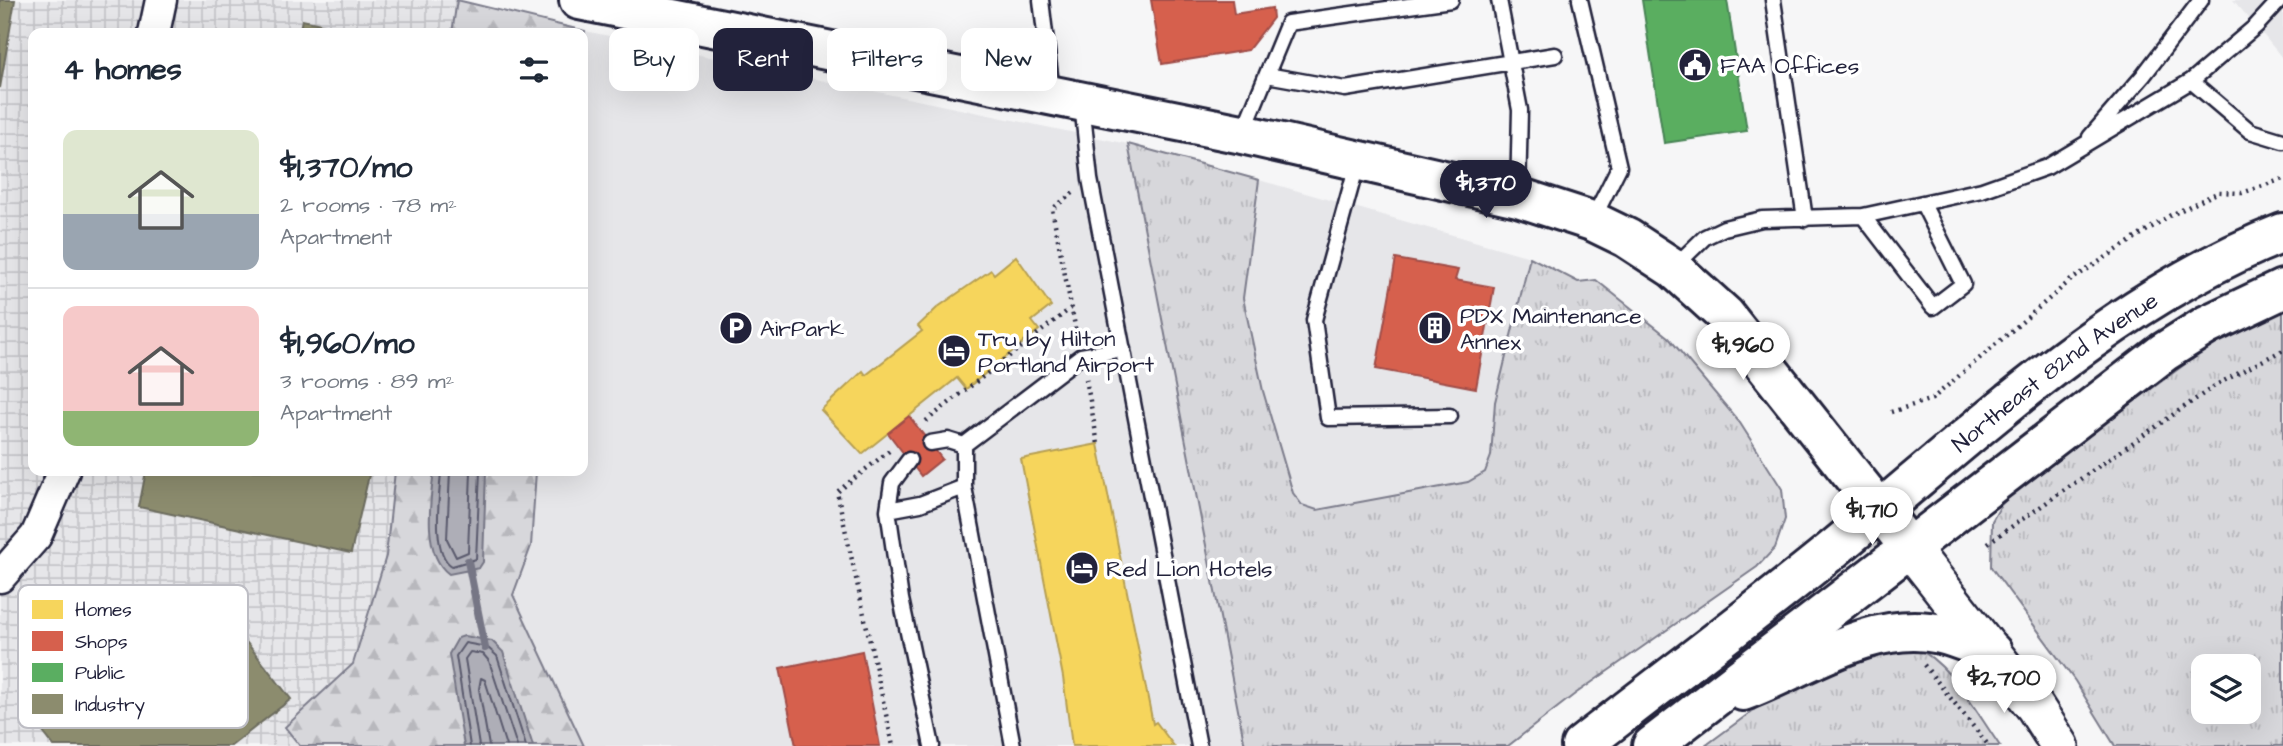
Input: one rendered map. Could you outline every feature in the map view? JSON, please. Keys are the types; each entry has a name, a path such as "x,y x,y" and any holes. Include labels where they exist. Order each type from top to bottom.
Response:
{"main road":[{"path":"579,0 1067,97 1359,159 1518,197 1592,221 1627,237 1673,268 1725,315 1759,353 1910,548"},
{"name":"Northeast 82nd Avenue","path":"1581,746 2093,339 2197,271 2283,233"},
{"path":"1652,746 2164,352 2207,325 2283,289"},
{"path":"1705,705 1786,675 1833,651 1886,632 1940,634 1992,652"}],"street":[{"path":"155,28 161,0"},
{"path":"0,577 36,536 62,476"},
{"path":"1910,548 1992,652 2060,746"}],"lane":[{"path":"1041,0 1090,179 1199,746"},
{"path":"1242,134 1288,23 1451,0"},
{"path":"1499,0 1520,110 1518,197"},
{"path":"1580,0 1619,167 1592,221"},
{"path":"1773,0 1805,219"},
{"path":"2080,149 2143,76 2201,0"},
{"path":"1673,268 1705,237 1724,228 1762,219 1863,216 1923,204 2014,180 2080,149 2191,81 2256,26 2280,0"},
{"path":"1267,75 1345,89 1555,55"},
{"path":"2191,81 2250,131 2283,141"},
{"path":"1359,159 1314,320 1328,418 1450,416"},
{"path":"1863,216 1933,307 1964,284 1923,204"},
{"path":"964,445 1081,356 1123,349"},
{"path":"930,443 948,440 964,445"},
{"path":"964,445 964,486 1013,746"},
{"path":"909,460 892,483 888,510 901,599 932,746"},
{"path":"888,510 920,505 964,486"}],"path":[{"path":"1891,412 1932,399 2071,280 2169,216 2220,192 2242,193 2283,178"},
{"path":"1090,179 1052,209 1098,444"},
{"path":"1988,542 2216,385 2283,351"},
{"path":"1920,662 1989,746"}],"shaded area":[{"path":"0,0 457,0 453,28 28,28 28,476 394,476 386,556 353,664 285,727 300,746 0,746"},
{"path":"2233,0 2283,0 2283,59 2256,26"},
{"path":"588,32 609,36 609,91 699,91 699,55 713,58 713,91 813,91 813,78 827,81 827,91 873,91 1128,144 1245,746 584,746 513,595 531,546 536,476 588,476"},
{"path":"1259,180 1530,257 1495,402 1491,456 1485,472 1468,482 1317,510 1302,505 1293,493 1263,391 1243,298"}],"green space":[{"path":"457,0 573,28 453,28"},
{"path":"1128,144 1259,180 1243,298 1263,391 1293,493 1302,505 1317,510 1468,482 1485,472 1491,456 1495,402 1530,257 1578,282 1596,280 1669,338 1740,423 1782,489 1785,519 1775,548 1757,567 1575,694 1508,746 1245,746"},
{"path":"2283,307 2283,746 2115,746 2075,681 1991,567 1992,521 2001,505 2023,483 2207,348"},
{"path":"394,476 536,476 531,546 513,595 584,746 300,746 285,727 353,664 386,556"},
{"path":"1910,644 1938,663 1950,675 2000,746 1705,746 1789,684 1842,658"}],"water":[{"path":"433,476 486,476 483,562 479,568 449,574 440,565 431,541"},
{"path":"464,636 492,641 503,652 533,746 464,746 449,654 458,638"}],"building: Homes":[{"name":"Tru by Hilton Portland Airport","path":"1016,256 1051,306 1032,321 1039,330 966,389 957,378 862,454 821,410 863,371 866,375 922,331 918,326 938,307 991,270 994,274"},
{"name":"Red Lion Hotels","path":"1098,444 1153,724 1156,722 1174,746 1072,746 1063,677 1021,459"}],"building: Shops":[{"path":"1151,0 1232,0 1234,14 1272,8 1273,18 1248,50 1162,64"},
{"name":"PDX Maintenance Annex","path":"1396,259 1458,270 1455,280 1494,287 1476,388 1376,369"},
{"path":"909,416 942,459 921,476 888,433"},
{"path":"862,651 880,746 796,746 780,668"}],"building: Public":[{"name":"FAA Offices","path":"1642,0 1727,0 1747,131 1664,143"}],"building: Industry":[{"path":"0,0 15,0 0,88"},
{"path":"302,20 340,28 300,28"},
{"path":"145,476 369,476 351,553 139,507"},
{"path":"248,644 291,699 231,746 54,746 40,728 248,728"}],"waterway":[{"path":"468,561 485,648"}],"place":[{"name":"FAA Offices","path":"1695,65"},
{"name":"AirPark","path":"736,328"},
{"name":"PDX Maintenance Annex","path":"1435,328"},
{"name":"Tru by Hilton Portland Airport","path":"954,351"},
{"name":"Red Lion Hotels","path":"1082,568"}]}
